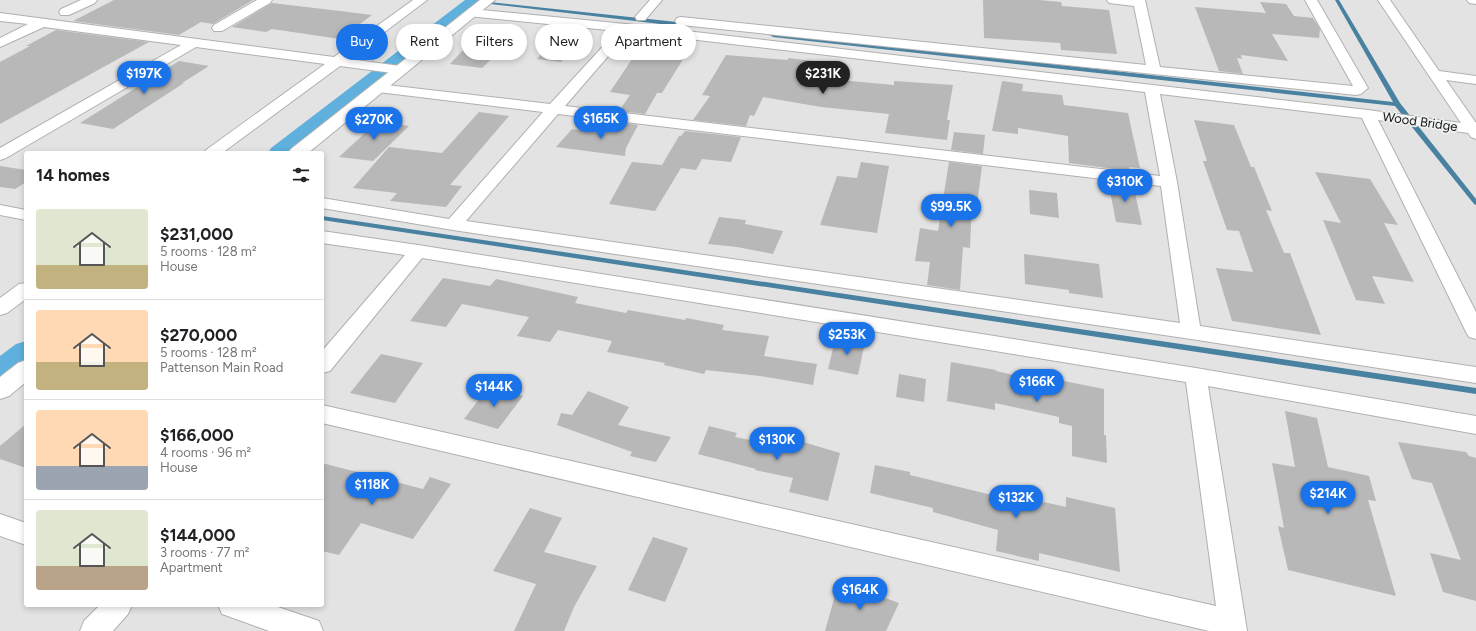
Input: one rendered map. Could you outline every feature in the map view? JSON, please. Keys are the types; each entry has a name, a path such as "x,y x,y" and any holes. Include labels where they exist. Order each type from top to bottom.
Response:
{"street":[{"path":"65,12 91,0"},
{"path":"218,28 266,0"},
{"path":"215,151 341,62 421,0"},
{"path":"641,17 656,0"},
{"path":"1113,0 1139,1 1154,70"},
{"path":"564,9 1356,91 1361,88 1311,0"},
{"path":"1384,0 1434,74 1469,130"},
{"path":"299,151 378,88 396,70 487,1 502,3"},
{"name":"Wood Bridge","path":"472,13 601,26"},
{"path":"0,16 396,70"},
{"path":"0,43 43,22"},
{"name":"Wood Bridge","path":"696,36 1368,114 1469,130"},
{"path":"0,155 195,42"},
{"path":"453,225 601,56"},
{"path":"1434,74 1476,80"},
{"path":"378,88 1169,182"},
{"path":"1152,89 1169,182 1191,332"},
{"path":"1368,114 1476,332"},
{"path":"324,203 453,225 1476,375"},
{"path":"0,210 24,215"},
{"path":"324,237 418,251 1196,376 1476,425"},
{"path":"324,363 418,251"},
{"path":"0,308 24,290"},
{"path":"0,390 24,371"},
{"path":"324,414 1233,627 1196,376"},
{"path":"0,525 24,533"},
{"path":"94,631 116,607"},
{"path":"238,607 309,631"}],"building":[{"path":"114,0 253,0 213,24 201,22 179,35 73,21"},
{"path":"983,0 1039,0 1061,2 1062,6 1109,10 1117,54 1061,50 1060,43 984,38"},
{"path":"1260,2 1286,4 1294,16 1313,18 1320,29 1319,38 1272,34 1288,61 1241,55 1242,59 1237,58 1243,74 1219,71 1195,7 1266,13"},
{"path":"272,3 372,15 360,24 336,24 336,38 272,29 266,32 232,27"},
{"path":"56,30 149,42 0,124 0,62"},
{"path":"461,52 461,60 490,60 482,68 450,64"},
{"path":"726,55 788,60 788,58 846,65 840,80 894,85 894,81 953,85 947,120 950,120 947,140 885,133 889,114 821,107 763,97 754,116 750,115 746,126 693,120 710,96 702,95"},
{"path":"545,60 563,60 561,62"},
{"path":"631,60 683,60 662,93 657,93 645,114 619,111 630,95 610,92"},
{"path":"179,61 209,66 113,129 80,123"},
{"path":"1002,81 1023,84 1022,91 1062,95 1064,105 1128,113 1140,168 1129,167 1130,171 1069,163 1068,136 1018,128 1018,134 992,131"},
{"path":"479,112 509,116 450,185 462,186 446,207 390,201 397,193 353,188 389,147 442,153"},
{"path":"1194,120 1234,125 1251,167 1254,167 1272,211 1266,210 1284,253 1290,253 1321,335 1232,321 1216,268 1253,272 1239,231 1227,230 1203,161 1207,161"},
{"path":"378,121 409,126 373,161 339,157"},
{"path":"612,122 638,125 626,148 625,156 556,147 572,129 605,134"},
{"path":"685,131 741,137 731,162 702,159 696,170 681,168 655,211 609,204 632,162 662,165 679,136 681,136"},
{"path":"954,132 985,135 983,154 951,150"},
{"path":"861,162 889,166 877,233 820,225 837,176 857,178"},
{"path":"949,162 982,166 977,205 972,204 970,248 963,247 960,290 927,285 930,262 915,261 920,228 938,231"},
{"path":"0,166 24,170 24,183 15,189 0,187"},
{"path":"1315,172 1370,179 1398,225 1384,223 1414,282 1372,276 1385,304 1356,300 1323,220 1341,223"},
{"path":"1108,181 1133,184 1142,225 1116,222"},
{"path":"1029,190 1057,193 1059,218 1030,214"},
{"path":"719,217 746,220 745,224 783,231 773,254 737,247 708,244"},
{"path":"1024,254 1099,264 1103,298 1069,293 1069,290 1025,284"},
{"path":"443,278 490,286 496,279 578,297 575,303 626,313 628,310 685,320 686,318 724,325 722,330 769,336 764,356 817,364 813,385 760,376 706,370 704,374 664,365 665,363 607,352 612,341 558,330 550,342 517,336 529,317 462,304 446,327 410,321"},
{"path":"836,336 865,342 858,375 828,369"},
{"path":"381,354 423,363 395,403 350,393"},
{"path":"951,362 996,370 1059,385 1059,380 1104,389 1104,435 1106,435 1107,463 1072,456 1072,426 1059,423 1059,417 995,403 995,410 947,401"},
{"path":"899,374 926,379 924,402 896,397"},
{"path":"489,386 523,396 498,429 464,419"},
{"path":"588,391 629,407 618,425 671,437 656,462 630,456 632,452 557,425 561,413 572,415"},
{"path":"1285,411 1317,418 1328,467 1369,476 1376,501 1368,500 1396,596 1288,570 1278,526 1284,528 1272,463 1295,467"},
{"path":"24,426 24,467 0,459 0,446"},
{"path":"709,426 737,433 735,437 800,450 803,442 840,453 828,501 789,492 793,478 755,470 756,469 698,454"},
{"path":"1398,442 1466,452 1469,456 1476,458 1476,601 1443,592 1430,553 1461,560 1432,483 1412,479"},
{"path":"324,464 423,489 430,477 451,484 413,539 361,523 339,555 324,551"},
{"path":"875,465 910,472 910,475 1000,497 1000,492 1066,507 1066,497 1115,508 1120,572 1039,553 1039,561 996,551 998,530 933,512 933,508 870,493"},
{"path":"530,508 562,518 544,552 597,566 574,607 564,631 514,631 536,584 493,571"},
{"path":"653,537 688,548 665,602 628,590"},
{"path":"839,581 899,603 886,631 825,631"}],"waterway":[{"path":"282,151 475,0"},
{"path":"1337,0 1397,104"},
{"path":"473,1 677,24"},
{"path":"773,35 1397,104"},
{"path":"1397,104 1476,203"},
{"path":"324,218 1476,391"},
{"path":"0,371 24,353"}]}
